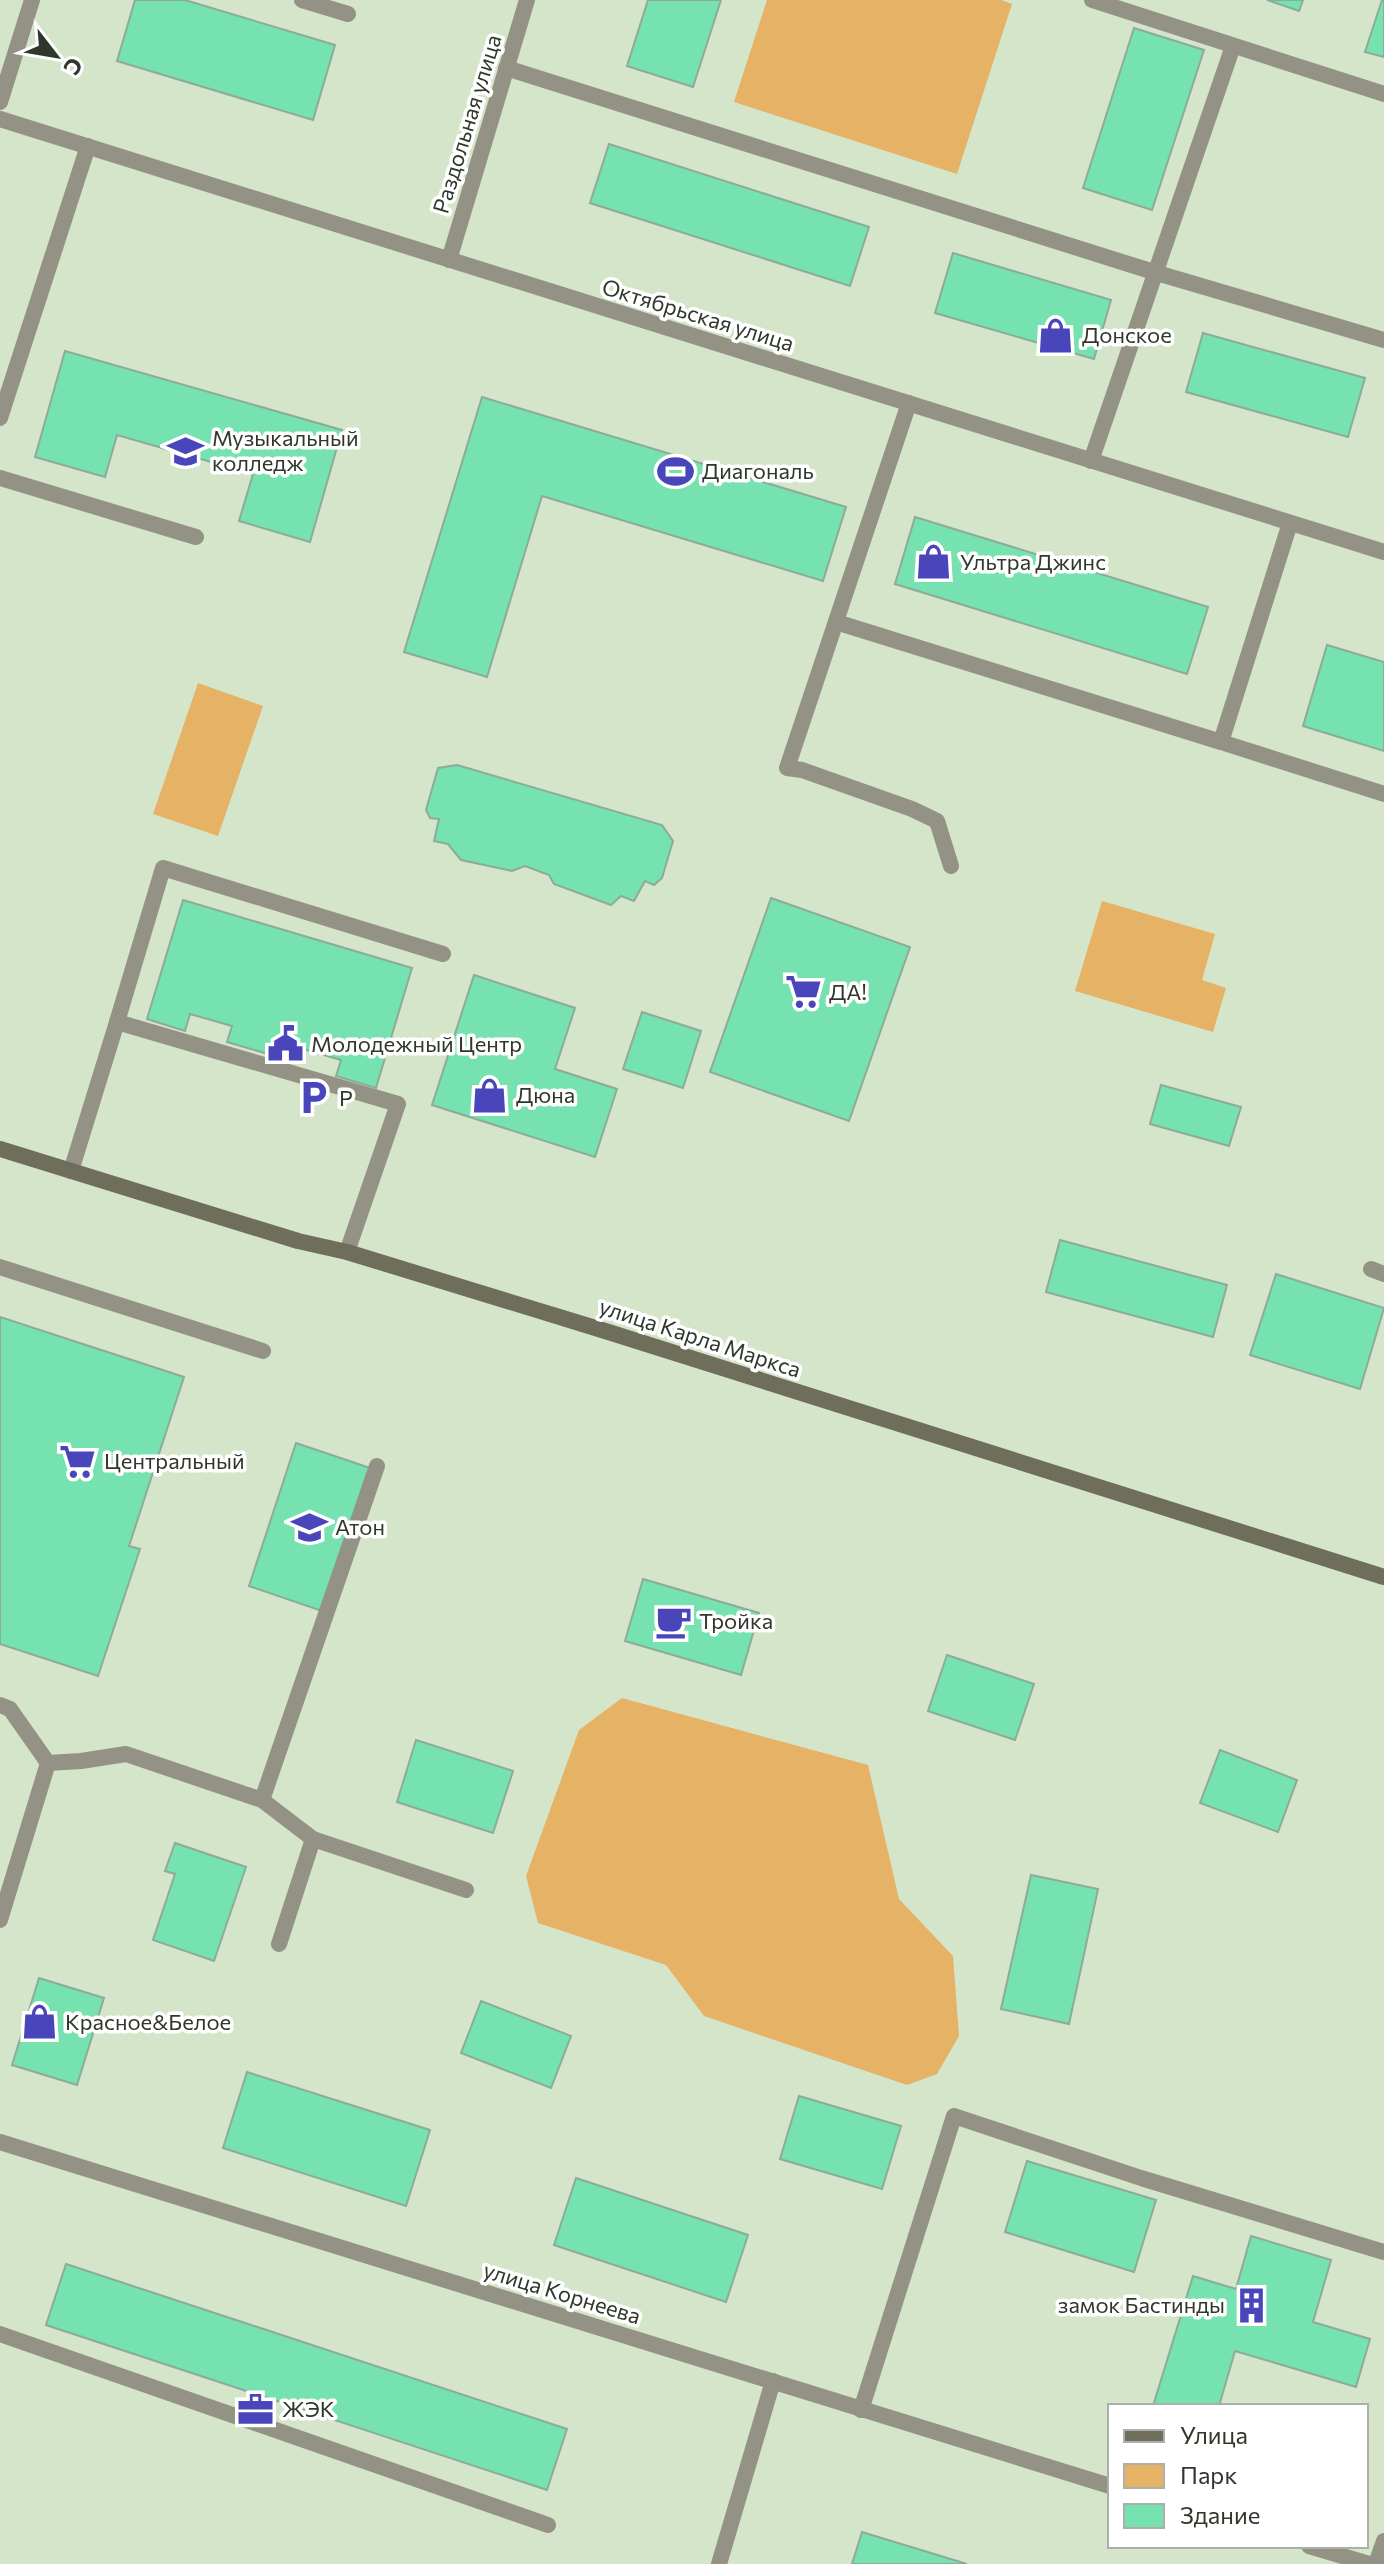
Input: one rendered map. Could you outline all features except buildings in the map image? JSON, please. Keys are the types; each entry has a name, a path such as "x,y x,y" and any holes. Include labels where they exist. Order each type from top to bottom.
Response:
{"main road":[{"name":"улица Карла Маркса","path":"0,1149 602,1330 1384,1577"}],"street":[{"path":"0,102 32,0"},
{"path":"302,0 348,14"},
{"name":"Раздольная улица","path":"449,260 527,0"},
{"path":"1092,0 1384,94"},
{"path":"1091,461 1233,46"},
{"path":"506,68 1157,273 1384,340"},
{"name":"Октябрьская улица","path":"0,119 1384,552"},
{"path":"0,418 88,146"},
{"path":"909,403 787,768 802,770 937,821 951,866"},
{"path":"0,478 196,537"},
{"path":"1221,742 1290,523"},
{"path":"836,622 1384,794"},
{"path":"71,1171 163,868 443,954"},
{"path":"117,1022 398,1104 347,1252"},
{"path":"0,1267 263,1351"},
{"path":"262,1800 377,1466"},
{"path":"0,1705 10,1709 48,1763"},
{"path":"48,1763 126,1754 262,1800 313,1839 466,1890"},
{"path":"0,1920 48,1763"},
{"path":"279,1944 313,1839"},
{"path":"861,2410 954,2116 1141,2178 1384,2252"},
{"name":"улица Корнеева","path":"0,2142 1108,2485"},
{"path":"0,2334 548,2525"},
{"path":"719,2564 773,2381"},
{"path":"1376,2564 1384,2541"},
{"path":"1316,2548 1369,2564"}],"green space":[{"path":"767,0 1001,0 1012,4 957,174 734,102"},
{"path":"198,683 263,706 218,836 153,814"},
{"path":"1102,901 1215,934 1202,980 1226,988 1213,1032 1075,991"},
{"path":"622,1698 868,1765 899,1899 953,1956 959,2036 937,2074 907,2085 704,2016 666,1965 538,1923 526,1876 579,1730"}],"place":[{"name":"Донское","path":"1056,335"},
{"name":"Музыкальный колледж","path":"186,451"},
{"name":"Диагональ","path":"676,471"},
{"name":"Ультра Джинс","path":"934,562"},
{"name":"ДА!","path":"803,992"},
{"name":"Молодежный Центр","path":"285,1044"},
{"name":"Дюна","path":"490,1095"},
{"name":"P","path":"313,1098"},
{"name":"Центральный","path":"78,1461"},
{"name":"Атон","path":"309,1527"},
{"name":"Тройка","path":"673,1621"},
{"name":"Красное&Белое","path":"39,2022"},
{"name":"замок Бастинды","path":"1251,2305"},
{"name":"ЖЭК","path":"256,2409"}]}
